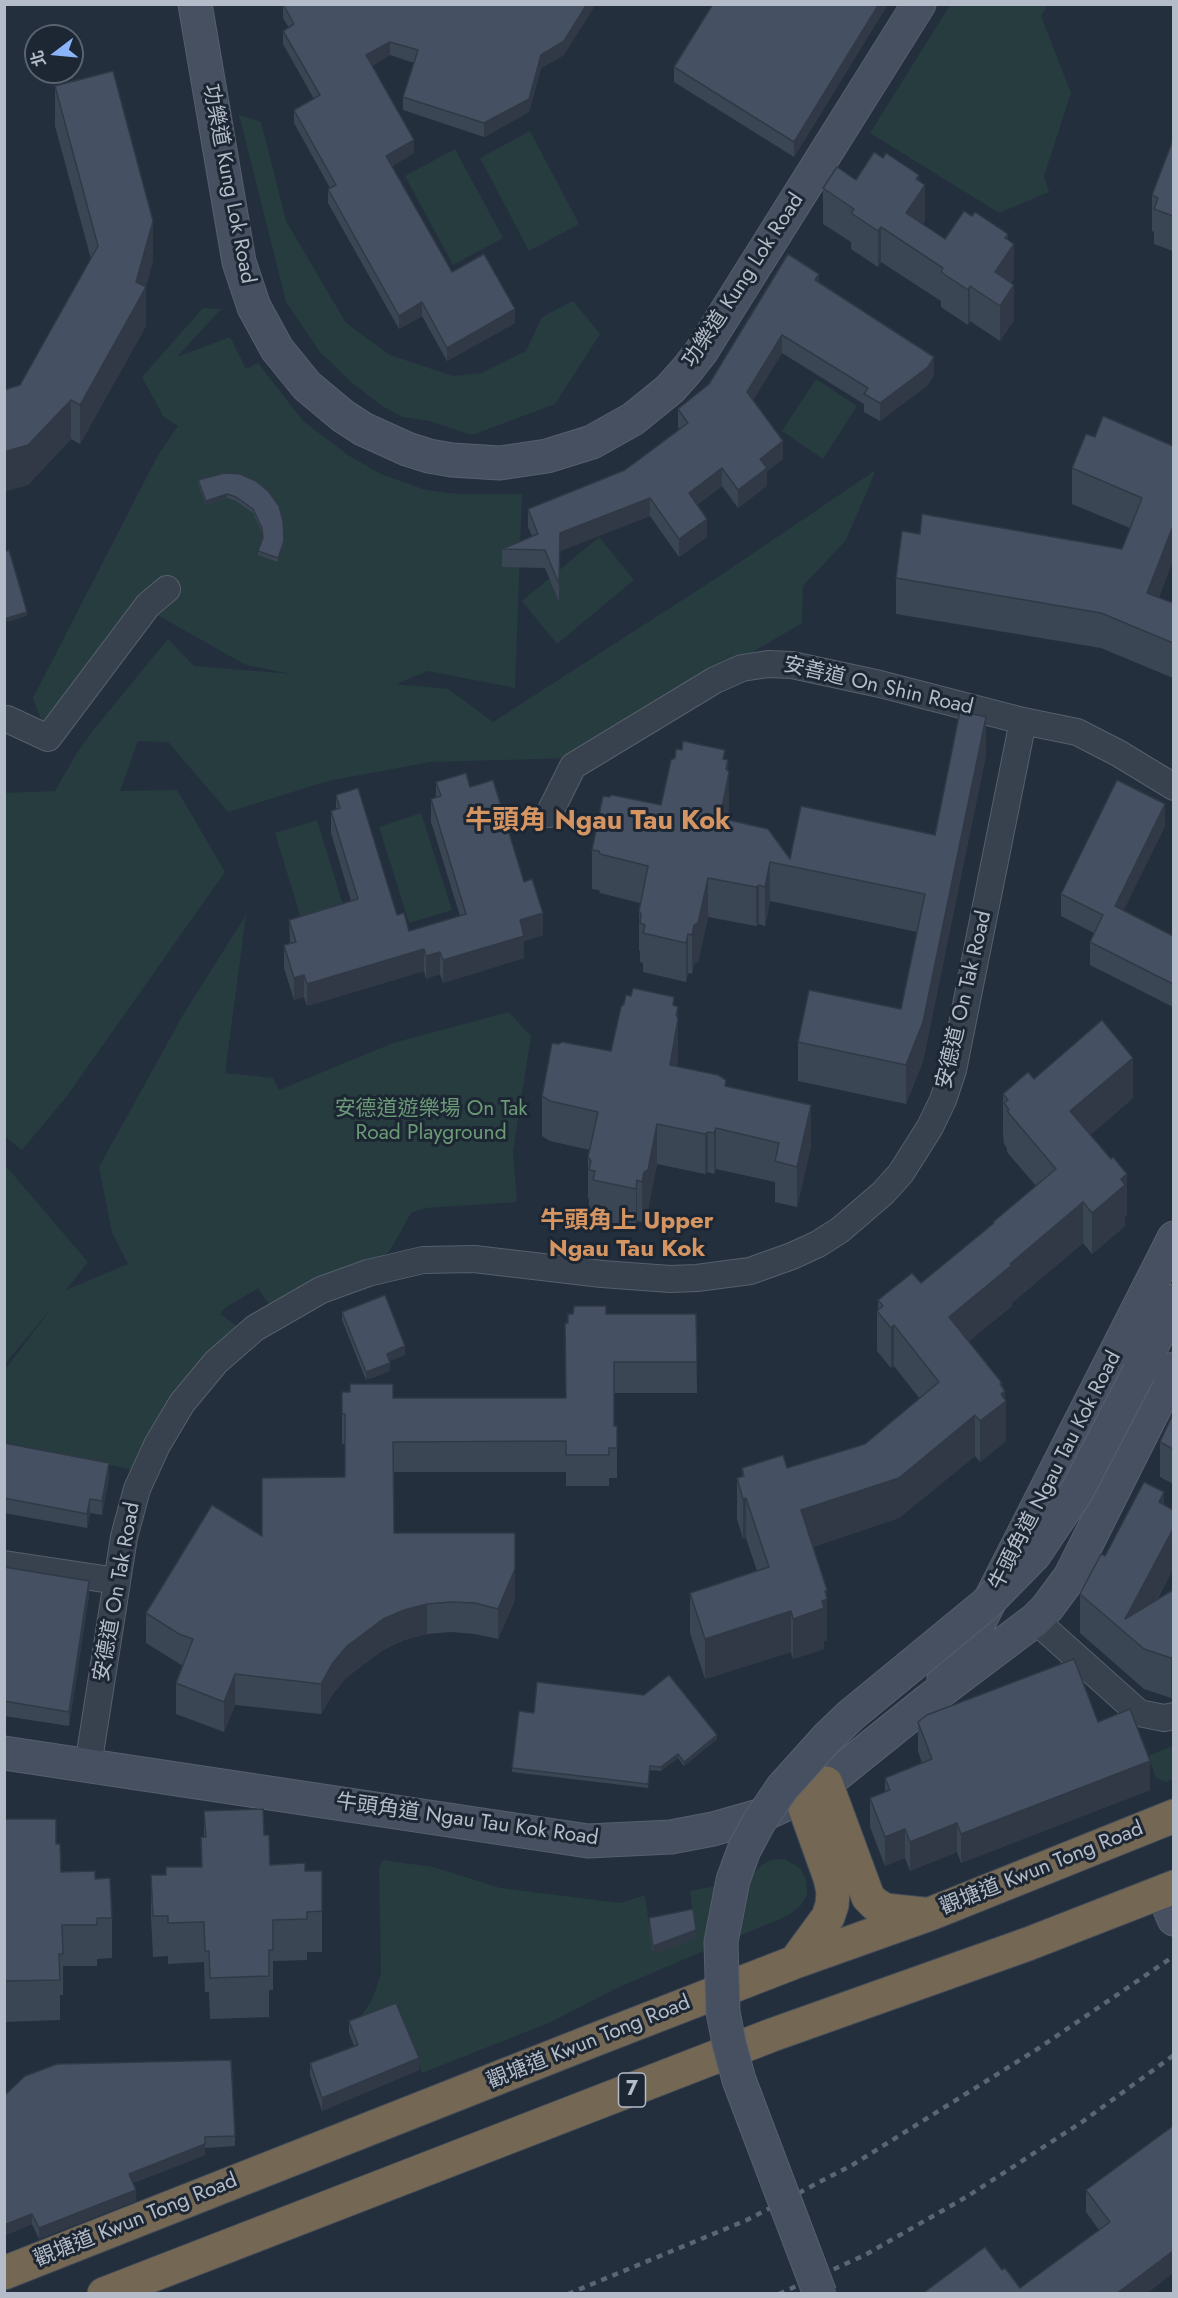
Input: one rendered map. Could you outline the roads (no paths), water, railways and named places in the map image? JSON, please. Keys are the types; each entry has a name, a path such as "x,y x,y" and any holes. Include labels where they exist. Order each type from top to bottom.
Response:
{"highway":[{"path":"814,1790 868,1897 885,1910 930,1914"},
{"path":"795,1962 828,1917 832,1905 831,1878 814,1790"},
{"name":"觀塘道 Kwun Tong Road","path":"4,2273 795,1962 930,1914 1173,1816"},
{"name":"7","path":"104,2294 772,2035 1028,1944 1170,1899"}],"main road":[{"name":"功樂道 Kung Lok Road","path":"195,4 239,262 254,307 277,349 307,386 343,416 363,429 406,449 429,456 476,463 523,461 570,450 613,431 652,405 686,371 701,352 919,4"},
{"name":"牛頭角道 Ngau Tau Kok Road","path":"929,1700 958,1661 976,1628 1173,1238"},
{"name":"牛頭角道 Ngau Tau Kok Road","path":"820,2294 739,2080 729,2043 723,2012 721,1942 733,1880 744,1850 759,1821 782,1788 827,1738 851,1715 986,1605 1034,1555 1077,1491 1173,1301"},
{"name":"牛頭角道 Ngau Tau Kok Road","path":"4,1754 588,1840 671,1838 762,1815 814,1790 1035,1620 1060,1593 1173,1369"}],"street":[{"path":"5,718 48,738 148,605 167,589"},
{"name":"安善道 On Shin Road","path":"549,814 573,766 715,680 742,668 768,664 792,665 880,684 1023,721 1077,732 1118,753 1173,787"},
{"name":"安德道 On Tak Road","path":"88,1766 124,1537 137,1489 157,1445 182,1403 216,1362 237,1342 276,1314 321,1290 368,1273 401,1265 448,1259 484,1260 636,1278 670,1279 726,1275 769,1265 818,1244 864,1211 901,1173 930,1127 943,1100 953,1070 1023,721"},
{"path":"4,1564 117,1581"},
{"path":"1035,1620 1139,1713 1164,1718 1173,1716"}],"railway":[{"path":"568,2294 747,2220 854,2164 1039,2048 1174,1956"},
{"path":"779,2294 865,2255 968,2196 1082,2122 1174,2055"}],"district":[{"name":"牛頭角 Ngau Tau Kok","path":"598,822"},
{"name":"牛頭角上 Upper Ngau Tau Kok","path":"627,1236"}],"park label":[{"name":"安德道遊樂場 On Tak Road Playground","path":"431,1122"}]}
